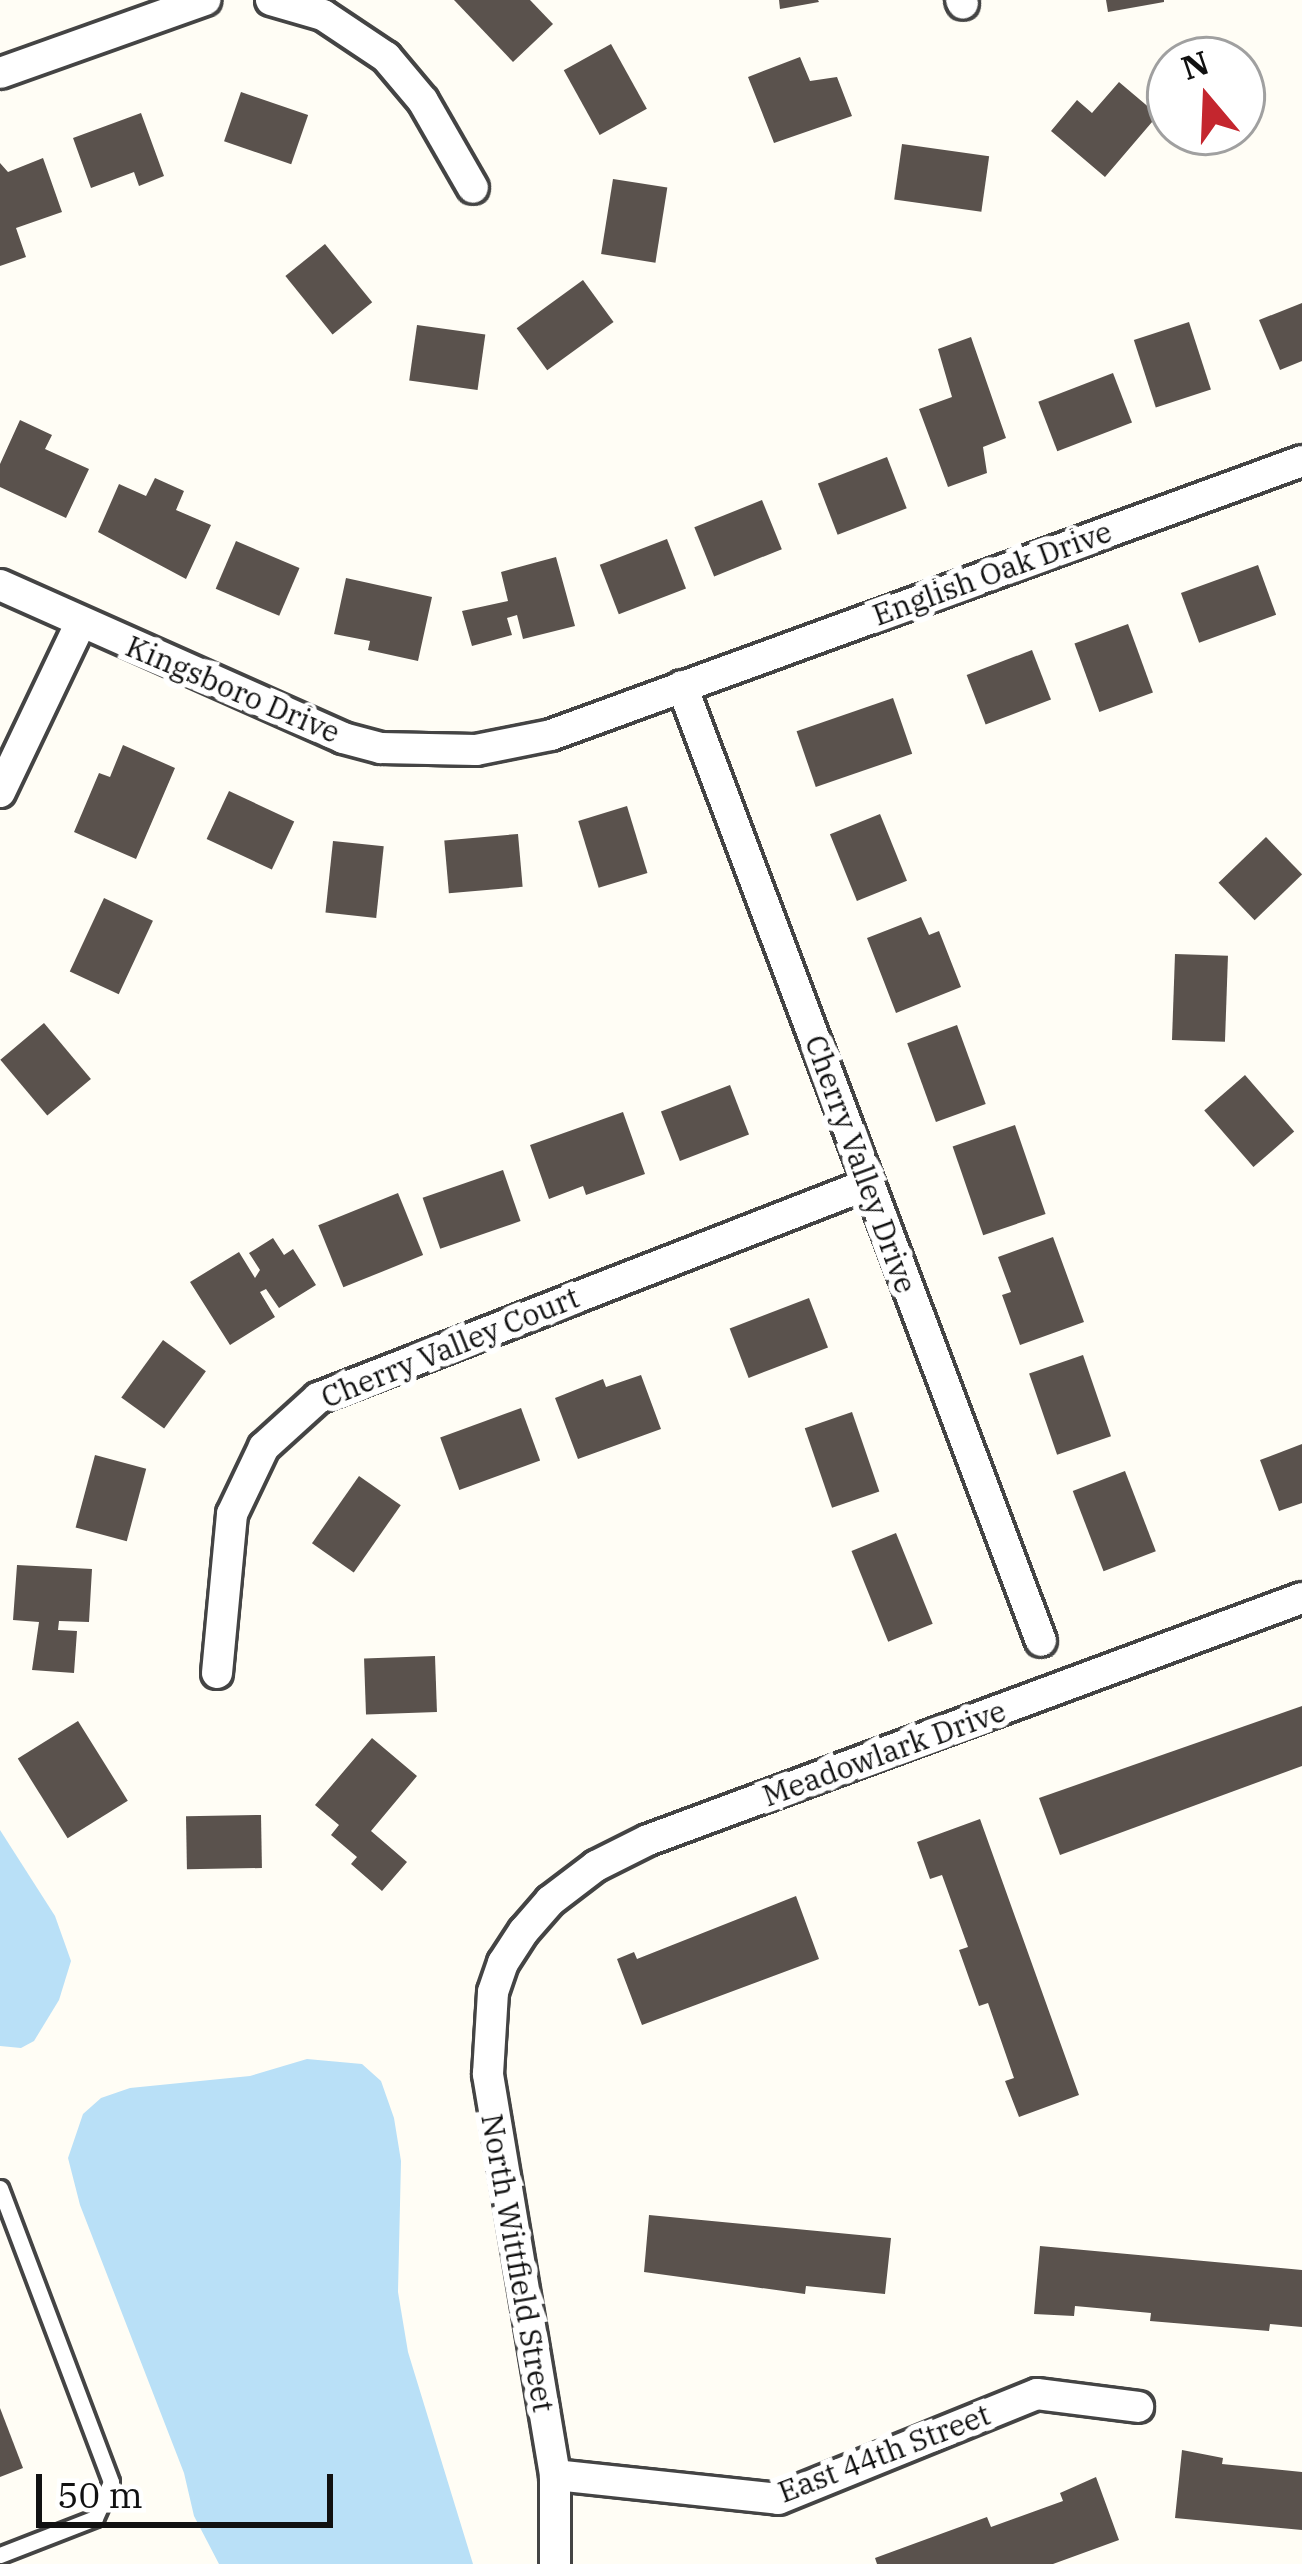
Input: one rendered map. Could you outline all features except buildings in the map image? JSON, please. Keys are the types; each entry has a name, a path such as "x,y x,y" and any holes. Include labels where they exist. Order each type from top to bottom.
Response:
{"street":[{"path":"0,73 205,0"},
{"path":"271,0 323,15 386,57 423,101 473,188"},
{"name":"English Oak Drive","path":"682,686 1302,461"},
{"name":"Kingsboro Drive","path":"0,585 307,725 381,748 476,750 514,744 682,686"},
{"path":"0,792 80,622"},
{"name":"Cherry Valley Drive","path":"682,686 1041,1641"},
{"name":"Cherry Valley Court","path":"217,1673 232,1514 264,1447 318,1398 868,1184"},
{"name":"Meadowlark Drive","path":"503,1963 550,1901 596,1866 648,1840 1302,1598"},
{"name":"North Wittfield Street","path":"503,1963 491,2008 489,2092 554,2475 555,2564"},
{"name":"East 44th Street","path":"554,2475 778,2499 1036,2394 1138,2407"}],"lane":[{"path":"0,2188 111,2482 95,2518 0,2555"}],"water":[{"path":"0,1830 55,1916 71,1961 59,2000 34,2041 21,2048 0,2046"},
{"path":"307,2059 362,2064 381,2081 394,2118 401,2161 398,2292 408,2352 473,2564 219,2564 194,2516 184,2473 80,2205 68,2158 83,2114 101,2098 130,2088 250,2076"}]}
